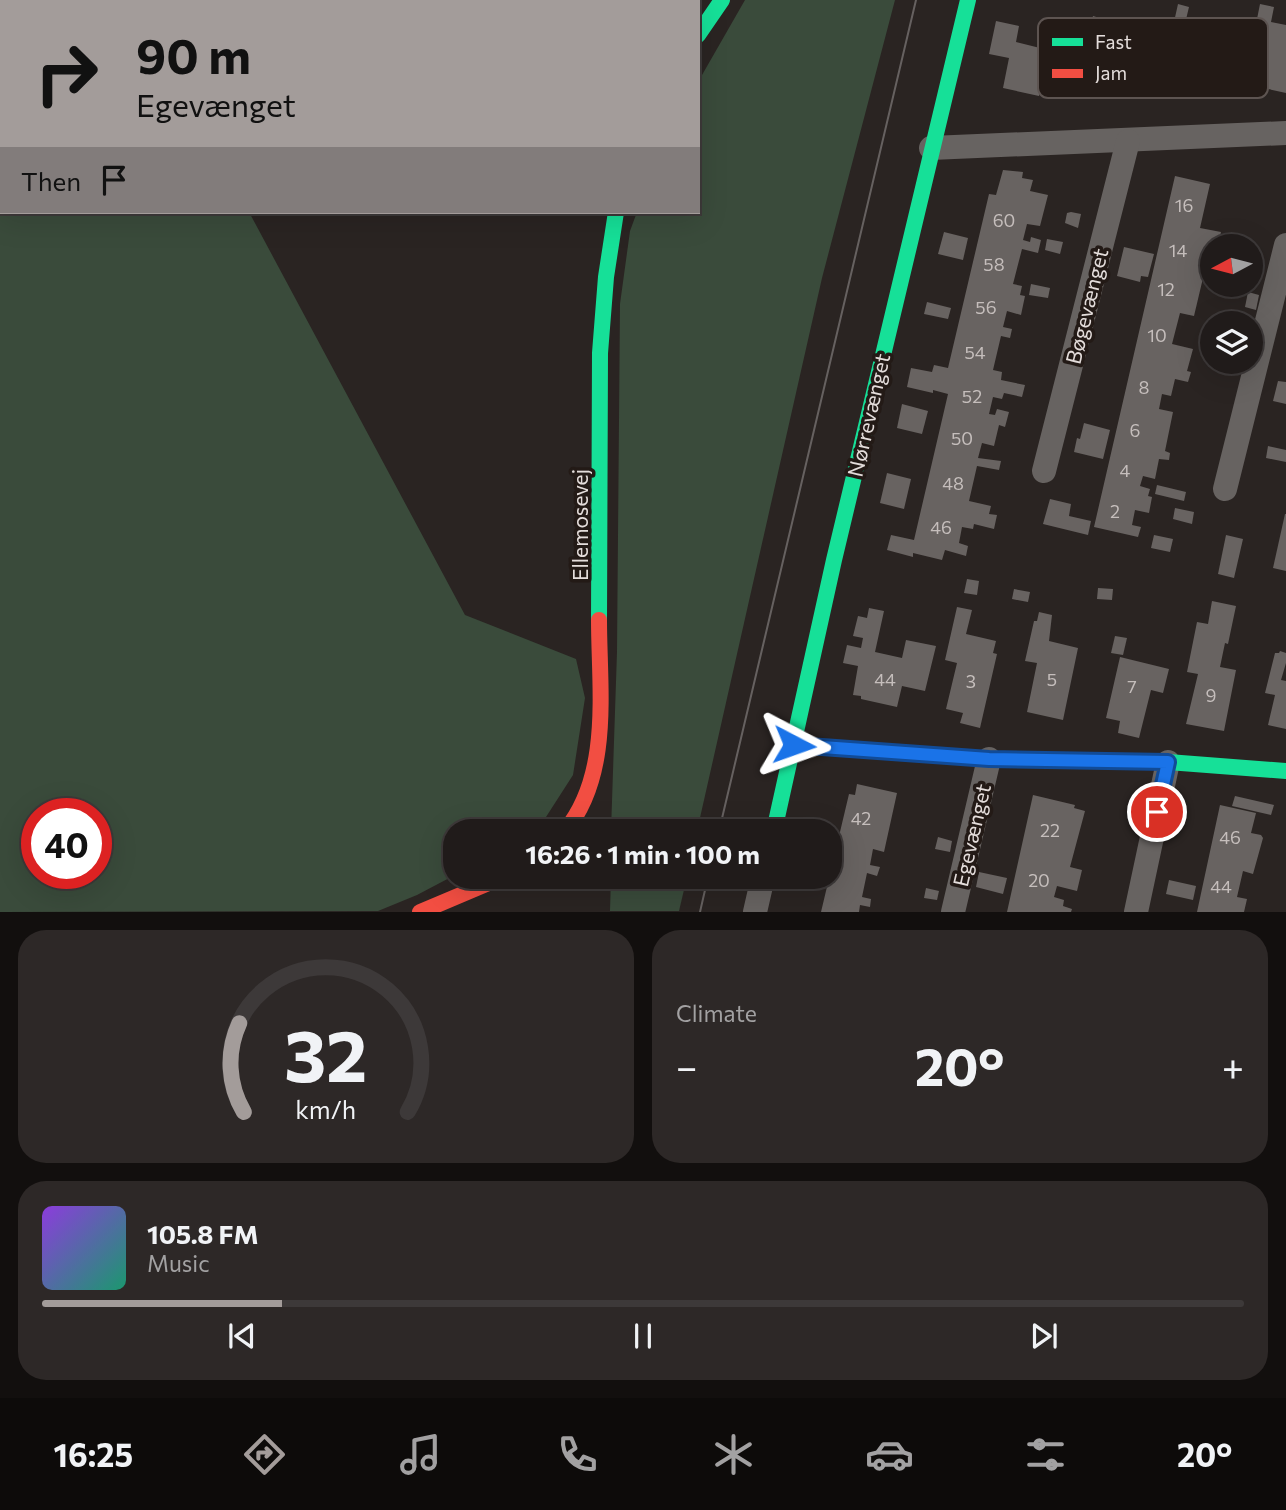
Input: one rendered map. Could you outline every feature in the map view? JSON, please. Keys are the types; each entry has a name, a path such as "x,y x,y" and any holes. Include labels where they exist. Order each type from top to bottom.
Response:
{"street":[{"path":"700,32 722,0"},
{"name":"Nørrevænget","path":"777,819 834,560 968,0"},
{"path":"931,148 1286,133"},
{"name":"Bøgevænget","path":"1044,471 1128,141"},
{"name":"Ellemosevej","path":"575,819 591,785 599,741 600,353 606,277 616,214"},
{"path":"1225,489 1286,244"},
{"name":"Egevænget","path":"794,745 989,759 1168,762 1286,771"},
{"name":"Egevænget","path":"953,912 989,759"},
{"path":"1136,912 1168,762"},
{"path":"420,912 475,889"},
{"path":"755,912 760,889"}],"green space":[{"path":"745,0 895,0 822,278 700,819 611,819 617,652 620,304 630,231 636,214 700,214 700,79"},
{"path":"0,214 250,214 465,615 576,659 585,698 573,775 546,817 443,819 443,881 378,911 0,912"},
{"path":"611,889 684,889 679,911 610,911"}],"building":[{"path":"1178,4 1189,7 1186,18 1175,18"},
{"path":"1260,4 1274,7 1271,22 1286,25 1286,93 1268,89 1268,18 1257,18"},
{"path":"996,21 1019,26 1016,42 1038,48 1038,96 1003,88 1009,58 989,54"},
{"path":"1003,170 1023,172 1022,178 1033,180 1030,191 1048,195 1040,226 1027,224 1023,240 1030,242 1031,237 1041,240 1038,253 1022,249 1013,284 1022,286 1020,295 1025,296 1021,315 1007,311 1003,327 1012,329 1010,338 1001,336 993,370 1002,372 1001,380 1025,385 1022,397 1004,393 1002,399 993,397 989,414 995,415 997,409 1009,412 1005,427 999,425 994,446 982,443 978,458 1001,461 999,470 977,466 969,501 991,506 989,514 997,515 994,529 974,524 973,529 962,527 959,543 968,546 966,556 945,550 942,560 913,553 913,557 887,550 891,535 914,540 948,394 907,387 911,368 932,372 934,365 948,368 989,194 996,195"},
{"path":"1175,176 1210,184 1200,228 1221,232 1200,234 1200,291 1194,316 1180,313 1172,344 1193,349 1187,371 1191,372 1188,382 1175,379 1171,396 1162,394 1159,409 1173,412 1165,451 1170,453 1169,460 1159,459 1155,479 1143,476 1140,486 1150,489 1148,496 1152,497 1149,513 1135,510 1132,525 1141,527 1138,537 1094,527"},
{"path":"1067,213 1081,214 1078,228 1065,223"},
{"path":"944,232 968,238 963,260 938,254"},
{"path":"1047,239 1063,242 1060,254 1045,250"},
{"path":"1124,247 1154,254 1148,277 1141,276 1140,282 1117,276"},
{"path":"1031,284 1050,288 1048,298 1029,295"},
{"path":"1247,298 1258,298 1256,310 1245,307"},
{"path":"927,302 951,308 948,319 924,314"},
{"path":"1278,381 1286,382 1286,404 1273,401"},
{"path":"902,404 928,411 922,434 897,428"},
{"path":"1084,423 1110,430 1103,459 1074,452"},
{"path":"1268,446 1286,450 1286,462 1266,458"},
{"path":"887,473 911,479 904,509 880,503"},
{"path":"1157,485 1186,492 1184,501 1155,494"},
{"path":"1050,499 1071,504 1069,516 1091,521 1088,535 1043,524"},
{"path":"1175,508 1194,512 1192,524 1173,519"},
{"path":"1286,514 1286,571 1273,568"},
{"path":"1154,535 1173,539 1170,552 1151,548"},
{"path":"1226,535 1243,539 1234,578 1218,574"},
{"path":"967,579 979,581 977,595 964,593"},
{"path":"1098,588 1113,589 1112,600 1097,599"},
{"path":"1014,589 1030,592 1028,602 1012,599"},
{"path":"1212,601 1236,606 1220,667 1236,670 1224,731 1186,724 1198,674 1187,672 1197,622 1208,624"},
{"path":"957,607 972,610 966,634 996,641 993,653 997,654 980,728 960,723 963,713 946,709 957,663 945,660"},
{"path":"869,608 884,611 875,652 902,658 906,640 936,646 925,691 902,686 897,707 853,695 858,666 843,663 847,645 861,648 863,638 853,636 858,616 867,618"},
{"path":"1039,612 1052,615 1049,641 1078,648 1063,720 1027,712 1037,663 1025,661 1034,621 1037,621"},
{"path":"1115,636 1127,638 1123,655 1111,653"},
{"path":"1275,653 1286,653 1281,680 1286,681 1286,729 1268,725 1275,695 1265,693"},
{"path":"1120,657 1169,669 1163,693 1151,690 1139,738 1118,733 1120,721 1106,718"},
{"path":"857,784 897,793 884,852 873,849 870,865 880,867 877,876 867,873 862,897 871,899 870,907 860,905 859,912 821,912 826,889 842,889 842,824 849,794 855,795"},
{"path":"1033,795 1075,805 1074,808 1085,811 1070,867 1082,870 1077,891 1057,886 1054,897 1064,900 1063,906 1072,909 1071,912 1007,912"},
{"path":"1235,796 1274,805 1271,815 1232,806"},
{"path":"1220,805 1256,813 1251,833 1263,838 1253,874 1243,871 1237,897 1247,899 1244,912 1197,912"},
{"path":"938,837 952,841 950,852 935,849"},
{"path":"979,872 1007,878 1003,894 976,887"},
{"path":"1169,880 1196,886 1193,900 1166,894"},
{"path":"926,888 939,891 937,900 924,898"}],"tram line":[{"path":"722,819 916,0"},
{"path":"700,912 705,889"}],"traffic: fast":[{"path":"700,32 722,0"},
{"path":"777,819 834,560 968,0"},
{"path":"599,620 600,353 606,277 616,214"},
{"path":"794,745 989,759 1168,762 1286,771"}],"traffic: jam":[{"path":"573,819 590,784 600,730 599,620"},
{"path":"420,912 475,889"}],"route":[{"path":"794,745 989,759 1168,762 1157,812"}]}
